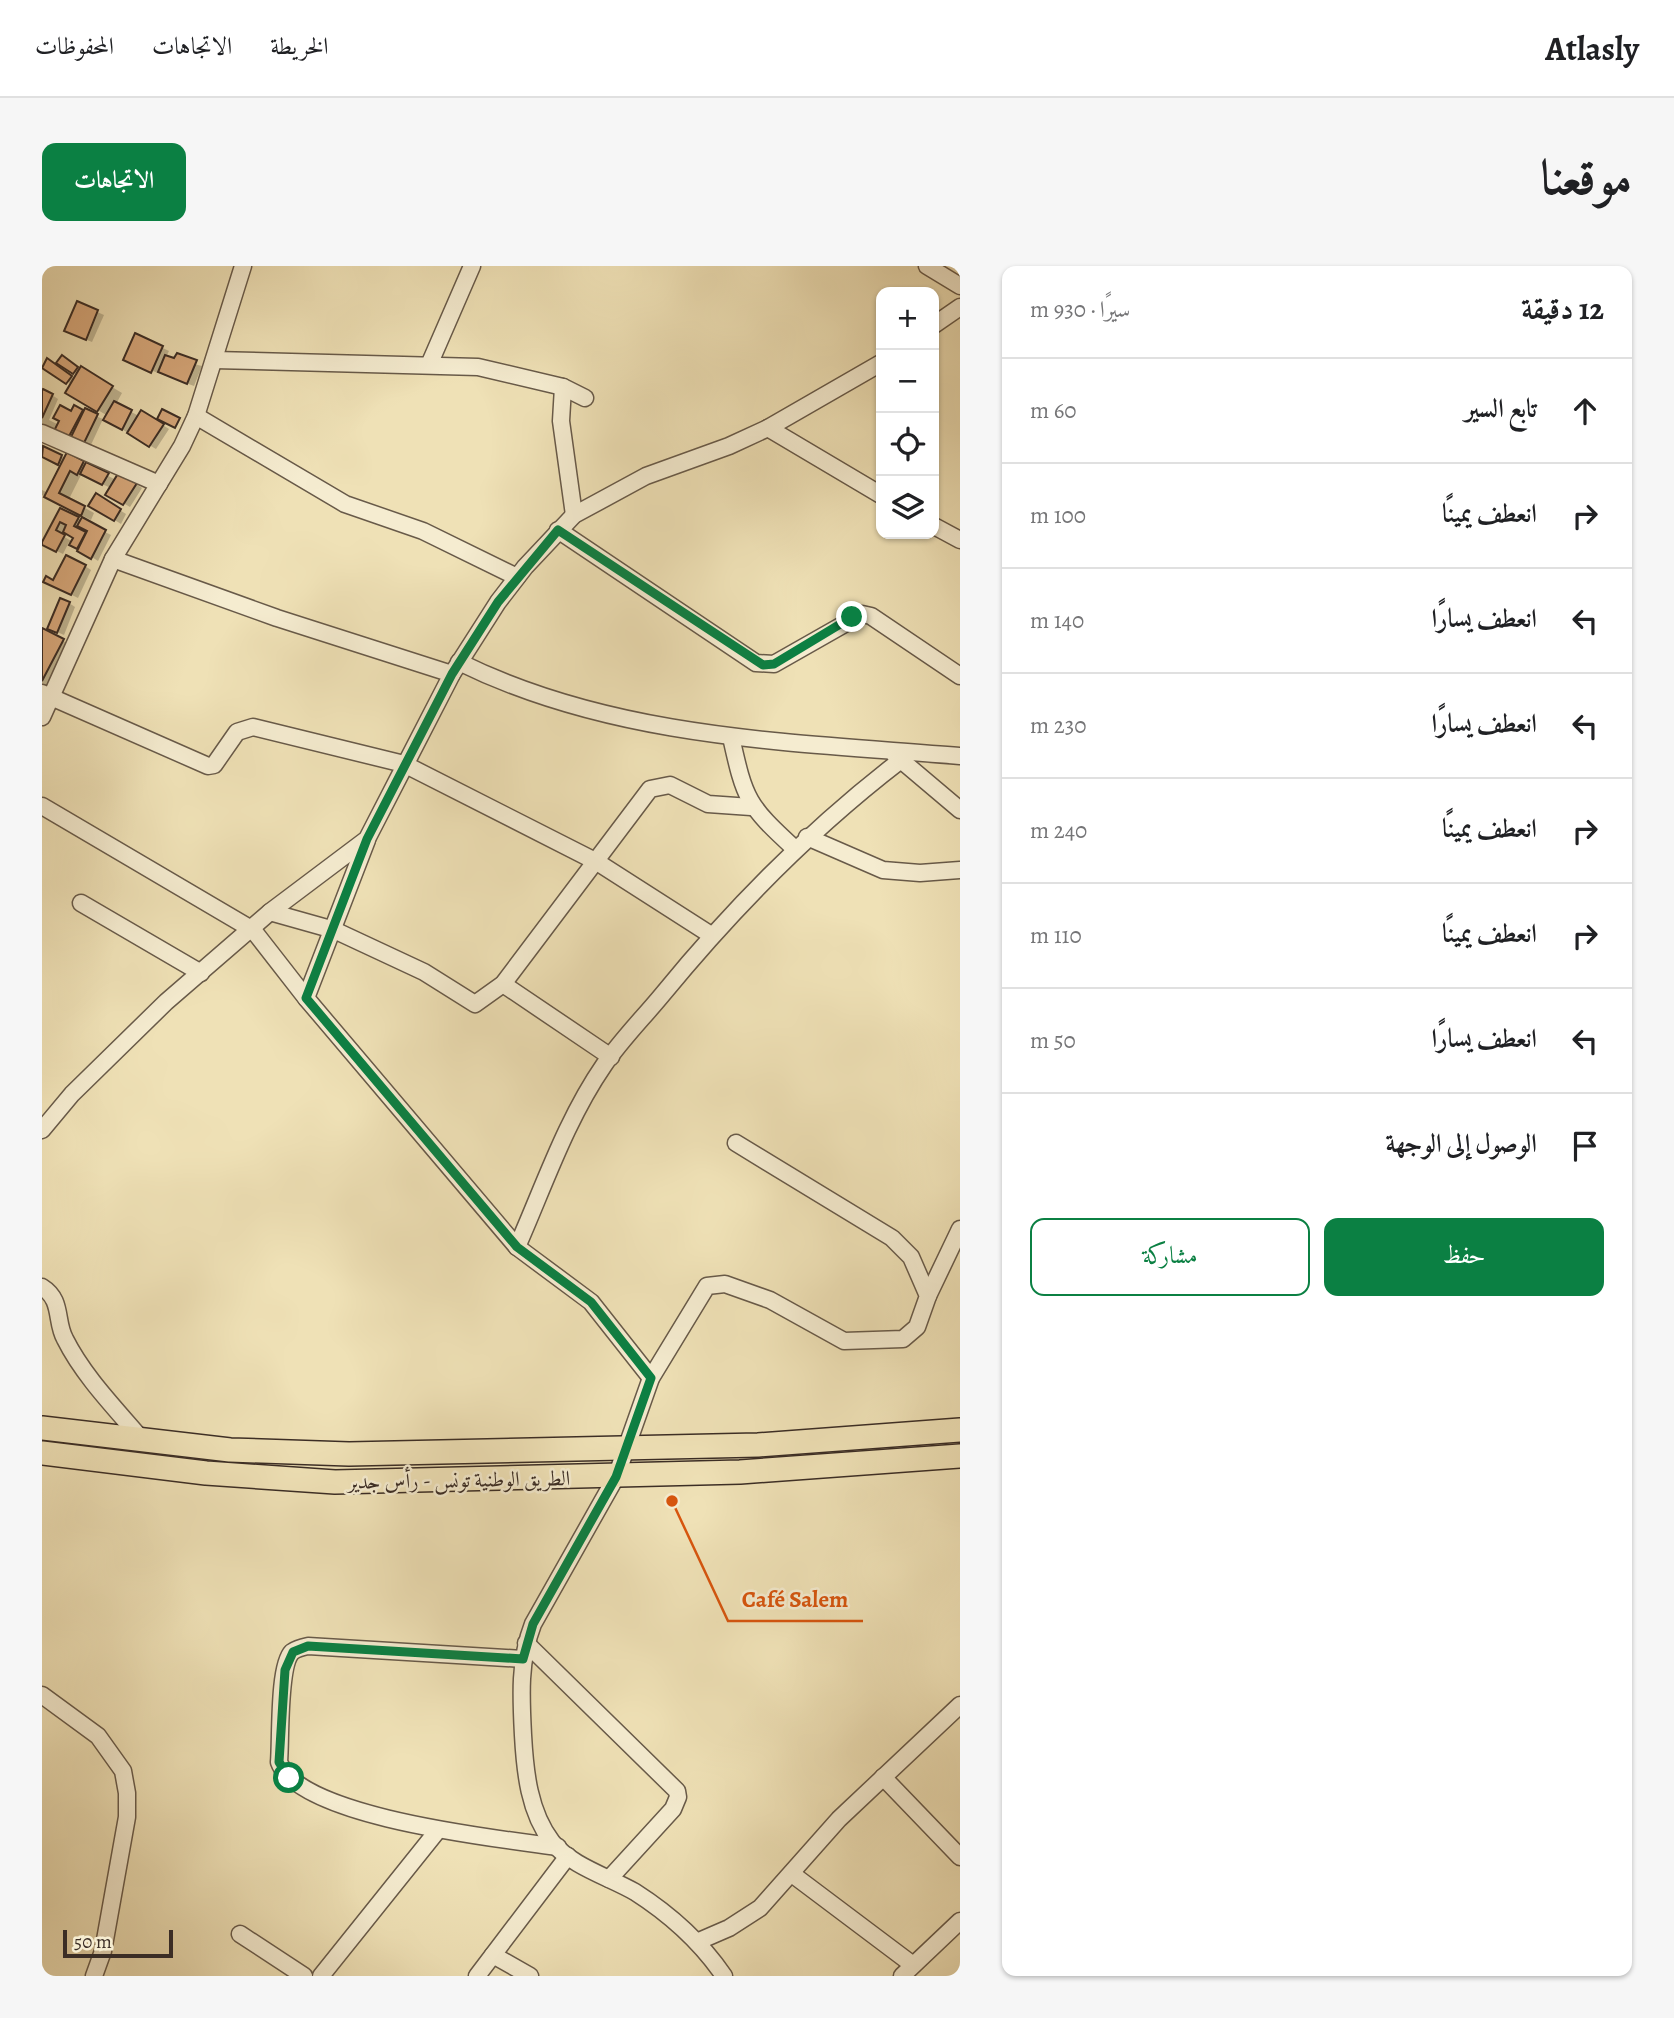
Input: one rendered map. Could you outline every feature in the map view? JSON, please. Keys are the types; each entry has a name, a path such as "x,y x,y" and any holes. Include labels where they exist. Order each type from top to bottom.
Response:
{"highway":[{"name":"الطريق الوطنية تونس - رأس جدير","path":"42,1428 230,1450 349,1454 758,1445 960,1430"},
{"name":"الطريق الوطنية تونس - رأس جدير","path":"42,1453 206,1474 335,1482 616,1477 813,1469 960,1455"}],"street":[{"path":"42,717 46,695 113,559 159,484 196,416 243,266"},
{"path":"429,365 472,266"},
{"path":"927,266 960,286"},
{"path":"939,322 960,307"},
{"path":"214,360 478,367 563,387 585,397"},
{"path":"306,998 367,839 455,668 517,577 558,530 574,515 646,476 729,446 768,428 876,366"},
{"path":"563,387 561,421 574,515"},
{"path":"196,416 345,504 424,531 517,577"},
{"path":"768,428 876,492"},
{"path":"42,433 159,484"},
{"path":"939,529 960,540"},
{"path":"558,530 756,663 774,664 862,614 871,615 960,676"},
{"path":"113,559 277,618 455,668 553,701 667,729 896,755 960,755"},
{"path":"46,695 208,766 214,765 237,732 253,727 404,764 597,862 711,935"},
{"path":"731,737 738,773 751,807 795,849"},
{"path":"896,755 960,810"},
{"path":"517,1247 572,1119 611,1056 711,935 807,837 896,755"},
{"path":"270,912 334,930 424,972 475,1004 503,984 650,789 659,785 670,785 718,806 751,807"},
{"path":"42,806 253,930 306,998 517,1247 591,1302 651,1378"},
{"path":"807,837 883,870 920,873 960,870"},
{"path":"42,1130 72,1094 166,1002 253,930 270,912 367,839"},
{"path":"81,903 201,973"},
{"path":"503,984 611,1056"},
{"path":"736,1143 892,1238 911,1257 928,1296"},
{"path":"563,1852 534,1807 527,1784 523,1728 524,1651 533,1624 616,1477 651,1378 702,1291 713,1284 724,1284 770,1300 844,1340 903,1339 917,1327 928,1296 960,1229"},
{"path":"42,1287 54,1298 65,1341 84,1370 144,1442"},
{"path":"609,1879 673,1809 678,1797 677,1791 524,1651 308,1646 293,1652 288,1659 279,1762 283,1773 300,1786 360,1810 438,1830 563,1852 672,1918 699,1941 724,1976"},
{"path":"42,1695 98,1736 123,1772 127,1793 127,1818 103,1951 94,1976"},
{"path":"699,1941 729,1928 760,1908 839,1819 960,1705"},
{"path":"883,1777 960,1857"},
{"path":"321,1976 438,1830"},
{"path":"477,1976 563,1852"},
{"path":"792,1874 908,1970 960,1921"},
{"path":"240,1934 304,1976"},
{"path":"493,1955 530,1976"}],"building":[{"path":"77,301 98,310 86,340 64,331"},
{"path":"135,333 163,346 151,373 123,360"},
{"path":"177,353 197,360 187,384 158,372 165,355 174,358"},
{"path":"62,355 78,367 73,374 56,363"},
{"path":"47,358 72,376 66,384 42,368"},
{"path":"81,366 113,386 97,412 65,393"},
{"path":"43,389 53,394 42,418 42,391"},
{"path":"114,401 132,410 122,430 103,420"},
{"path":"60,405 71,411 74,405 83,410 67,440 53,433 59,421 53,418"},
{"path":"85,408 98,414 83,445 70,439"},
{"path":"162,409 180,418 175,428 157,419"},
{"path":"141,410 164,424 149,447 127,433"},
{"path":"43,446 62,455 58,465 42,457"},
{"path":"67,452 84,461 77,475 70,471 59,493 85,506 81,516 44,497"},
{"path":"86,462 109,473 102,485 80,474"},
{"path":"119,472 137,483 123,505 105,495"},
{"path":"96,493 121,509 114,521 88,506"},
{"path":"60,508 79,517 74,526 86,532 77,549 69,545 73,538 63,532 66,525 60,522 56,530 65,535 56,552 42,545"},
{"path":"82,517 106,530 91,559 77,551 87,531 77,526"},
{"path":"66,555 86,565 71,595 43,582 46,576 53,580"},
{"path":"60,598 70,602 57,633 47,629"},
{"path":"42,628 64,639 42,681"}],"place":[{"name":"Café Salem","path":"672,1501"}],"route":[{"path":"289,1778 283,1773 279,1762 285,1670 288,1659 299,1648 308,1646 523,1659 533,1624 616,1477 651,1378 591,1302 517,1247 306,998 367,839 452,674 498,602 558,530 756,663 774,664 852,617"}]}
